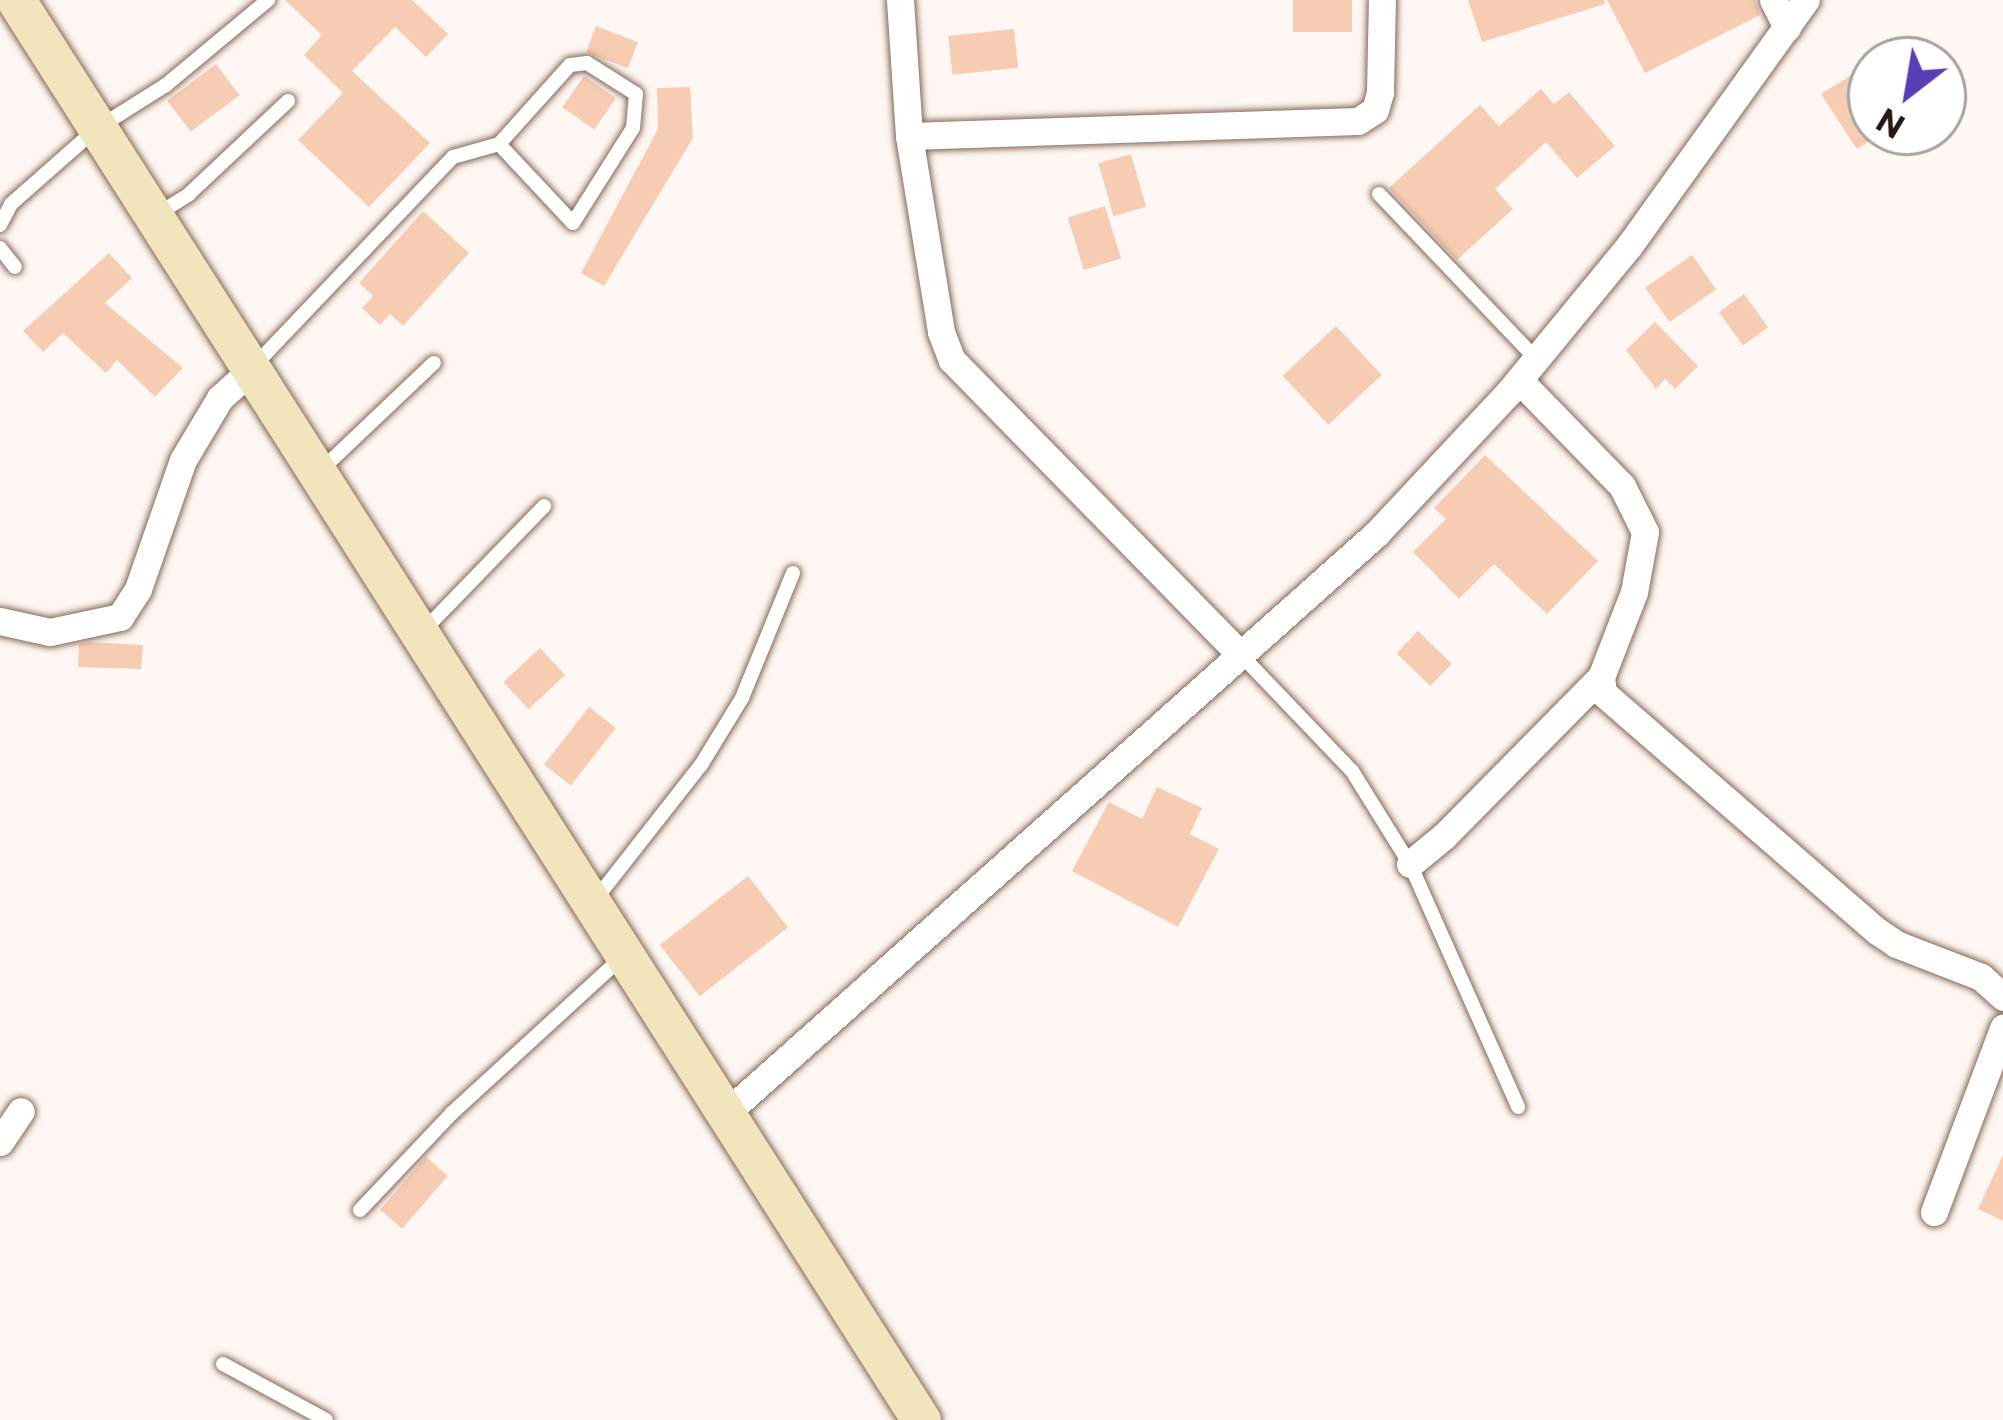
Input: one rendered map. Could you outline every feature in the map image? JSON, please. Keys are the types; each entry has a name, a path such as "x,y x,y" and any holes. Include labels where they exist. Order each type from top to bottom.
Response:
{"street":[{"path":"16,0 915,1418"},
{"path":"900,0 909,136 941,332 952,360 1242,656"},
{"path":"909,136 1358,121 1375,110 1380,92 1382,0"},
{"path":"1773,0 1786,28"},
{"path":"724,1114 1377,532 1528,369 1629,246 1806,0"},
{"path":"1410,863 1444,836 1601,677 1634,592 1645,532 1622,486 1528,369"},
{"path":"0,621 50,632 120,617 138,589 183,460 220,398 248,372"},
{"path":"1601,677 1603,693 1877,931 1896,944 1981,977 2003,997"},
{"path":"1934,1212 2003,1028"},
{"path":"0,1142 21,1111"}],"lane":[{"path":"0,225 11,205 96,129 166,85 268,0"},
{"path":"248,372 452,157 499,144 570,65 587,63 636,94 633,128 573,224 499,144"},
{"path":"152,218 189,194 288,101"},
{"path":"1379,194 1528,369"},
{"path":"0,248 15,267"},
{"path":"315,476 434,363"},
{"path":"418,636 544,506"},
{"path":"591,905 711,748 742,698 793,573"},
{"path":"1242,656 1352,771 1410,863 1518,1107"},
{"path":"360,1210 452,1113 623,955"},
{"path":"224,1364 326,1420"}],"building":[{"path":"285,0 412,0 448,34 426,57 395,27 352,71 430,143 369,207 298,140 343,93 304,55 322,35"},
{"path":"1293,0 1352,0 1352,32 1293,32"},
{"path":"1468,0 1604,0 1605,4 1482,42"},
{"path":"1607,0 1755,0 1760,15 1645,73"},
{"path":"596,26 638,42 628,68 586,52"},
{"path":"1014,29 1018,68 952,75 948,36"},
{"path":"216,64 239,95 191,132 167,101"},
{"path":"584,76 616,98 594,129 562,107"},
{"path":"1847,78 1847,134 1821,94"},
{"path":"690,87 693,138 604,286 581,273 658,129 657,88"},
{"path":"1541,89 1554,104 1569,92 1615,146 1577,178 1546,142 1495,189 1513,209 1457,260 1389,188 1480,105 1499,126"},
{"path":"1131,154 1146,207 1113,216 1098,163"},
{"path":"1105,206 1121,259 1084,270 1068,217"},
{"path":"423,211 469,253 403,326 390,314 380,325 362,308 373,296 359,283"},
{"path":"109,253 132,278 105,303 183,368 155,397 117,360 106,373 63,333 43,352 23,331"},
{"path":"1692,255 1716,289 1669,322 1645,288"},
{"path":"1744,294 1768,327 1743,345 1719,312"},
{"path":"1655,322 1698,366 1675,389 1665,379 1656,389 1626,350"},
{"path":"1336,326 1382,375 1328,425 1283,376"},
{"path":"1485,455 1598,561 1547,614 1494,564 1459,599 1413,552 1446,519 1434,508"},
{"path":"1418,631 1452,664 1430,686 1396,653"},
{"path":"79,644 143,645 141,669 78,667"},
{"path":"540,648 565,675 529,709 503,682"},
{"path":"589,707 616,728 571,785 544,765"},
{"path":"1157,787 1202,808 1190,834 1219,849 1178,927 1072,871 1109,802 1142,819"},
{"path":"748,876 788,927 700,996 660,945"},
{"path":"2003,1155 2003,1221 1978,1209"},
{"path":"426,1157 448,1176 402,1229 380,1210"}]}
